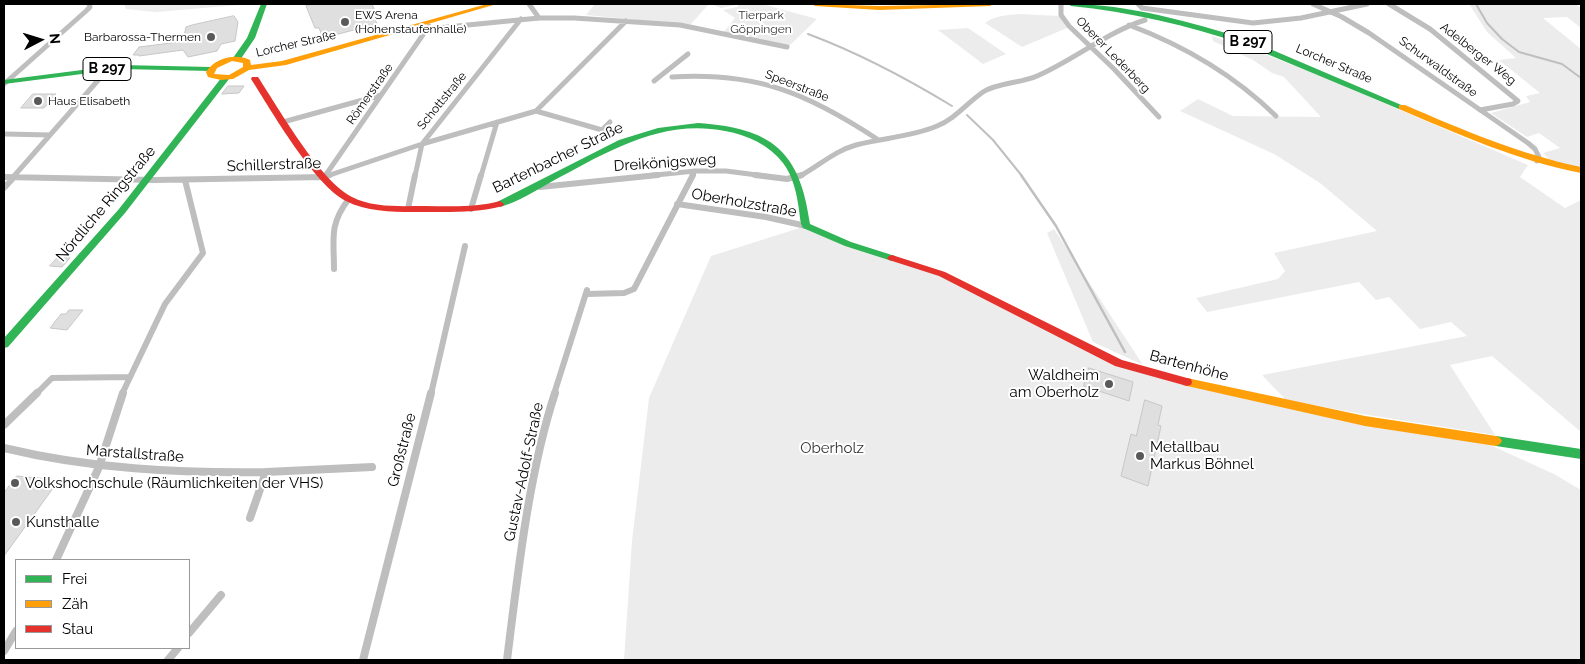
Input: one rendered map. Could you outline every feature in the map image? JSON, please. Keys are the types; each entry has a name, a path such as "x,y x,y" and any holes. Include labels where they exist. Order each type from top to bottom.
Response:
{"street":[{"path":"4,82 86,11 90,7 89,4"},
{"path":"247,68 247,62 237,58 251,38 264,4"},
{"name":"Lorcher Straße","path":"225,79 241,73 247,68 283,63 429,25 494,4"},
{"path":"529,4 539,18"},
{"path":"814,4 879,8 990,4"},
{"name":"Oberer Lederberg","path":"1061,4 1061,15 1080,38 1114,69 1159,117"},
{"name":"Lorcher Straße","path":"1071,4 1145,13 1206,28 1246,42 1503,150 1537,161 1581,170"},
{"name":"Schurwaldstraße","path":"1313,4 1332,11 1391,45 1422,70 1535,149 1539,157 1537,161"},
{"path":"1140,6 1253,23 1302,18 1367,4"},
{"name":"Adelberger Weg","path":"1389,4 1430,29 1518,101 1507,106 1480,110"},
{"path":"429,25 539,18 626,21 704,29 787,47"},
{"name":"Schottstraße","path":"408,209 422,144 522,20"},
{"path":"796,178 812,170 834,153 877,139 938,126 956,115 984,91 1035,78 1092,48 1128,24 1145,20"},
{"path":"536,112 626,21"},
{"path":"1128,24 1210,62 1253,93 1276,116"},
{"name":"Römerstraße","path":"324,178 429,25"},
{"path":"654,82 688,54"},
{"name":"B 297","path":"4,82 121,67 211,69 218,62 237,58"},
{"path":"4,188 108,69"},
{"path":"211,69 211,75 225,79"},
{"name":"Speerstraße","path":"672,77 730,77 779,87 840,114 877,139"},
{"name":"Nördliche Ringstraße","path":"4,344 9,334 148,180 225,79"},
{"path":"255,79 283,122 324,178 348,200 338,213 334,224 334,269"},
{"path":"283,122 382,95"},
{"name":"Schillerstraße","path":"4,177 148,180 324,178 422,144 536,112 602,130 610,122"},
{"path":"471,209 497,122"},
{"name":"Bartenbacher Straße","path":"348,200 408,209 471,209 494,206 537,188 635,137 673,129 710,126 761,137 780,152 796,178 809,228"},
{"path":"4,134 50,134"},
{"name":"Dreikönigsweg","path":"537,188 695,171 726,171 787,179 796,178"},
{"name":"Gustav-Adolf-Straße","path":"507,660 518,567 544,427 587,292 624,293 634,289 695,171"},
{"path":"56,559 100,468 119,403 130,377 165,304 203,253 186,180"},
{"name":"Oberholzstraße","path":"678,204 766,217 809,228"},
{"name":"Bartenhöhe","path":"809,228 848,244 942,274 1119,363 1212,388 1365,421 1581,454"},
{"name":"Großstraße","path":"362,660 423,425 465,246"},
{"path":"4,424 52,378 130,377"},
{"name":"Marstallstraße","path":"4,448 43,458 100,468 159,473 266,472 372,467"},
{"path":"250,518 266,472"},
{"path":"190,632 220,595"},
{"path":"4,651 15,633"},
{"path":"168,660 177,649"}],"green space":[{"path":"124,4 251,4 156,12 126,9"},
{"path":"595,4 709,4 690,25 586,15"},
{"path":"711,4 740,4 721,8"},
{"name":"Tierpark Göppingen","path":"740,4 762,4 817,19 789,46 724,32 735,18 723,10 737,7"},
{"path":"1469,4 1575,4 1581,8 1581,28 1567,17 1543,18 1581,49 1581,168 1551,161 1543,153 1560,148 1539,133 1527,137 1491,113 1530,102 1526,96 1540,93 1499,60 1516,58 1487,32"},
{"path":"1019,14 1059,16 1067,28 1022,47 985,23 996,17"},
{"path":"968,28 1006,54 983,64 938,30"},
{"path":"1212,36 1328,79 1528,165 1520,177 1565,208 1581,200 1581,432 1492,356 1450,365 1495,435 1286,400 1262,375 1467,336 1451,322 1420,329 1389,297 1376,300 1359,282 1207,312 1196,298 1278,279 1285,271 1274,253 1377,231 1320,183 1274,154 1180,111 1198,99 1233,116 1321,117 1284,77 1272,73 1253,60 1213,41"},
{"name":"Oberholz","path":"806,226 942,274 1081,346 1194,387 1477,439 1554,474 1581,490 1581,660 624,660 632,541 649,398 711,256"},
{"path":"1054,229 1143,365 1093,342 1047,233"}],"building":[{"name":"EWS Arena (Hohenstaufenhalle)","path":"314,4 372,4 376,13 373,14 377,24 323,38 319,28 315,28 306,6"},
{"name":"Barbarossa-Thermen","path":"234,16 238,22 235,41 221,44 217,51 188,57 183,50 139,56 133,55 139,47 183,40 186,27"},
{"path":"228,86 244,86 239,93 222,94"},
{"name":"Haus Elisabeth","path":"33,94 56,94 44,108 21,108"},
{"path":"58,257 70,258 62,267 50,266"},
{"path":"69,310 83,310 67,330 50,328 61,314 66,314"},
{"name":"Waldheim am Oberholz","path":"1089,368 1133,382 1129,401 1084,386"},
{"name":"Metallbau Markus Böhnel","path":"1145,400 1162,406 1158,425 1161,426 1148,486 1121,476 1131,434 1136,436"},
{"name":"Kunsthalle","path":"17,476 59,480 4,556 4,493"}],"waterway":[{"path":"1476,4 1487,23 1502,39 1519,52 1562,64 1581,78"},
{"path":"808,34 846,49 952,106"},
{"path":"967,115 993,140 1022,176"},
{"path":"1021,175 1056,226 1125,352"}],"traffic: fast":[{"path":"237,58 251,38 264,4"},
{"path":"1071,4 1138,13 1225,35 1402,107"},
{"path":"4,82 121,67 211,69"},
{"path":"4,344 122,211 225,79"},
{"path":"500,204 604,150 640,135 677,127 718,127 738,131 756,138 773,147 786,161 798,184 806,226 848,244 892,258"},
{"path":"1496,441 1581,454"}],"traffic: slow":[{"path":"247,68 283,63 494,4"},
{"path":"815,4 879,8 990,4"},
{"path":"231,59 241,59 247,62 247,68 239,74 225,78 211,75 210,72 214,66 231,59"},
{"path":"1402,107 1512,152 1581,170"},
{"path":"1187,382 1365,421 1496,441"}],"traffic: jam":[{"path":"255,79 285,126 312,163 337,192 348,199 357,203 398,209 464,210 500,204"},
{"path":"892,258 942,274 1119,363 1187,382"}],"place":[{"name":"EWS Arena (Hohenstaufenhalle)","path":"345,22"},
{"name":"Barbarossa-Thermen","path":"211,37"},
{"name":"Haus Elisabeth","path":"38,101"},
{"name":"Waldheim am Oberholz","path":"1109,384"},
{"name":"Metallbau Markus Böhnel","path":"1140,456"},
{"name":"Volkshochschule (Räumlichkeiten der VHS)","path":"15,483"},
{"name":"Kunsthalle","path":"16,522"}]}
